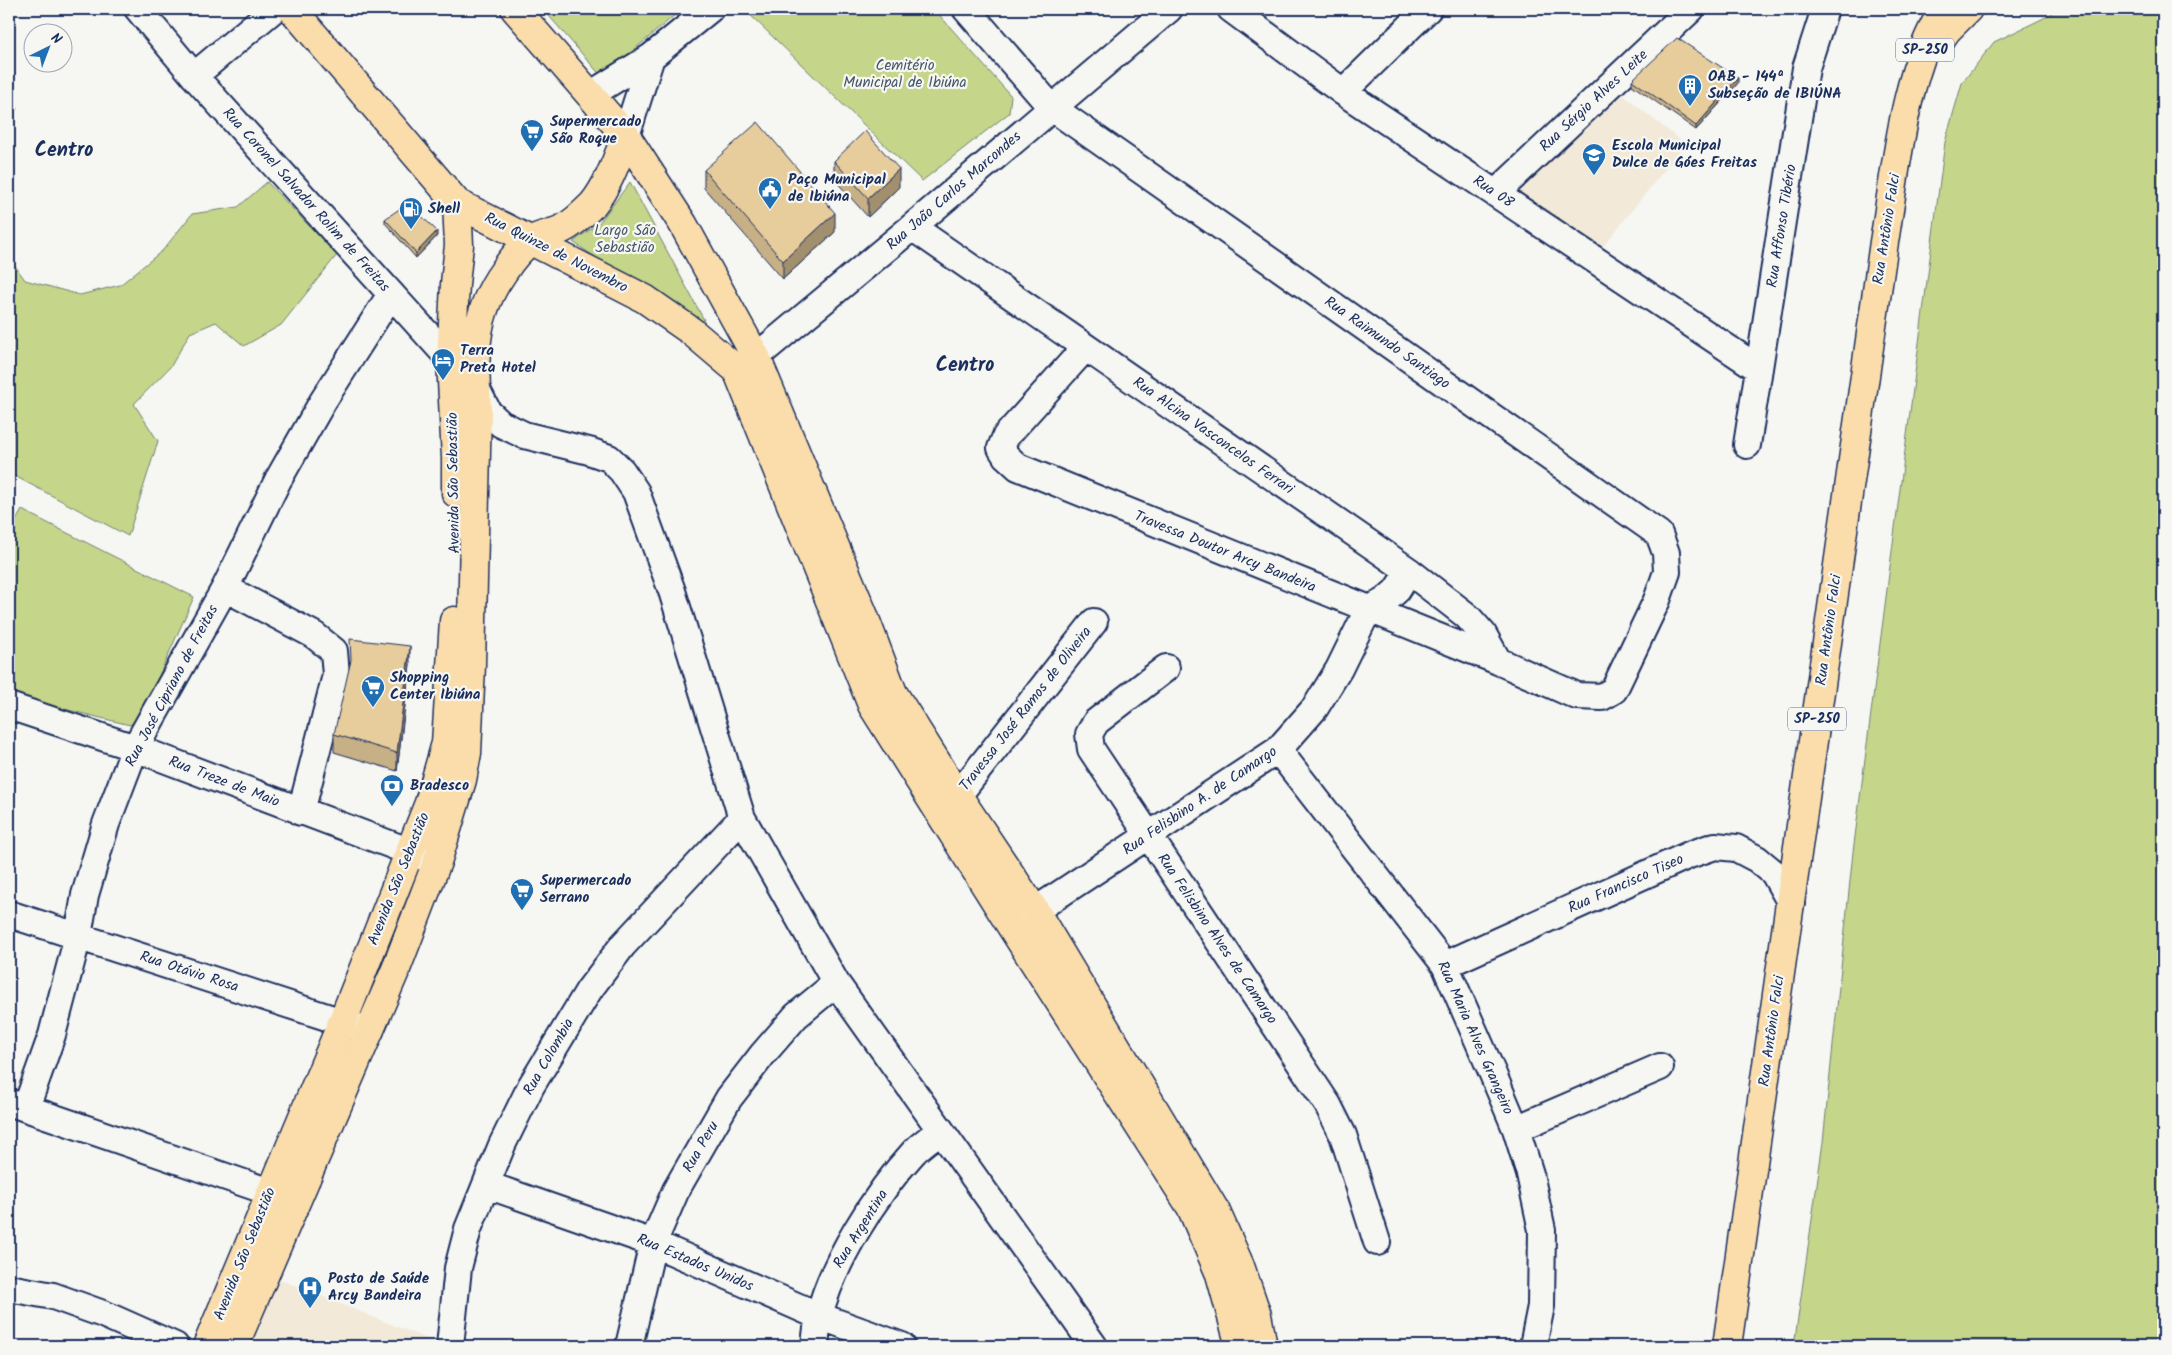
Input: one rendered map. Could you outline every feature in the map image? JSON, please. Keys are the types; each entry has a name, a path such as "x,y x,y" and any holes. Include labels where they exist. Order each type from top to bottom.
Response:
{"main road":[{"name":"Rua Quinze de Novembro","path":"292,9 457,203 645,299 691,331 746,363"},
{"path":"515,9 626,136 683,224 746,363 882,699 950,806 1010,926 1191,1207 1220,1274 1240,1346"},
{"name":"Rua Antônio Falci","path":"1727,1346 1884,242 1910,92 1935,23 1944,9"},
{"path":"1910,92 1947,30 1968,9"},
{"path":"532,240 564,228 592,204 610,176 626,136"},
{"name":"Avenida São Sebastião","path":"207,1346 270,1192 315,1124 370,1031 437,862 450,777 446,743 454,620 456,459 451,361 459,245 457,203"},
{"name":"Avenida São Sebastião","path":"234,1346 315,1124 342,1023 429,803 467,753 471,665 477,334 484,305 495,283 512,260 532,240"},
{"path":"950,806 1035,911 1216,1212 1240,1266 1257,1315 1263,1346"}],"street":[{"name":"Rua Coronel Salvador Rolim de Freitas","path":"138,9 194,76 476,388 488,412 501,424 524,435 589,450 609,458 622,471 636,492 672,591 742,818 836,983 939,1131 999,1211 1094,1346"},
{"path":"194,76 274,9"},
{"path":"590,96 651,57 710,9"},
{"name":"Rua Raimundo Santiago","path":"966,9 1051,107 1659,534 1666,553 1668,572 1622,677 1614,690 1602,697 1577,696"},
{"name":"Rua João Carlos Marcondes","path":"746,363 912,227 1051,107 1169,9"},
{"name":"Rua 08","path":"1231,9 1343,92 1759,369"},
{"path":"1343,92 1428,9"},
{"name":"Rua Sérgio Alves Leite","path":"1496,193 1691,9"},
{"name":"Rua Affonso Tibério","path":"1747,445 1806,68 1825,9"},
{"path":"626,136 651,57"},
{"name":"Rua Alcina Vasconcelos Ferrari","path":"912,227 1409,571 1467,616 1483,634 1498,661"},
{"name":"Rua José Cipriano de Freitas","path":"17,1105 52,1035 78,936 85,895 103,833 135,748 225,588 278,480 323,401 391,294"},
{"name":"Travessa Doutor Arcy Bandeira","path":"1085,348 1006,436 1001,448 1006,456 1018,467 1498,661 1577,696"},
{"path":"1368,610 1386,600 1396,591 1409,571"},
{"path":"225,588 314,635 334,651 336,675 301,812"},
{"name":"Rua Felisbino A. de Camargo","path":"1010,926 1149,837 1278,750 1315,708 1339,670 1368,610"},
{"name":"Travessa José Ramos de Oliveira","path":"950,806 1094,622"},
{"name":"Rua Felisbino Alves de Camargo","path":"1166,668 1096,722 1089,734 1091,749 1328,1105 1343,1135 1377,1242"},
{"name":"Rua Treze de Maio","path":"9,706 135,748 437,862"},
{"name":"Rua Maria Alves Grangeiro","path":"1278,750 1445,966 1516,1129 1530,1174 1542,1230 1541,1306 1533,1346"},
{"name":"Rua Colombia","path":"450,1346 458,1268 468,1229 502,1145 531,1086 589,990 624,945 742,818"},
{"name":"Rua Francisco Tiseo","path":"1445,966 1689,855 1715,846 1736,848 1757,859 1774,873 1791,903"},
{"name":"Rua Otávio Rosa","path":"9,914 370,1031"},
{"name":"Rua Peru","path":"629,1346 653,1243 676,1190 730,1098 763,1054 796,1016 836,983"},
{"path":"1516,1129 1660,1068"},
{"path":"17,1105 270,1192"},
{"name":"Rua Argentina","path":"815,1346 819,1316 833,1274 851,1239 913,1152 939,1131"},
{"name":"Rua Estados Unidos","path":"487,1185 653,1243 819,1316 902,1346"},
{"path":"9,1288 53,1296 103,1314 175,1346"}],"shaded area":[{"name":"Escola Municipal Dulce de Góes Freitas","path":"1618,91 1685,144 1597,254 1520,196 1518,187"},
{"name":"Posto de Saúde Arcy Bandeira","path":"279,1279 430,1340 431,1346 250,1346"}],"green space":[{"path":"543,9 682,9 602,77"},
{"name":"Cemitério Municipal de Ibiúna","path":"744,9 934,9 1011,96 1009,113 922,181"},
{"path":"2058,9 2163,9 2163,1346 1794,1346 1823,1142 1853,852 1945,142 1962,83 1994,42 2042,19"},
{"path":"9,93 17,108 9,126"},
{"path":"267,182 337,255 281,325 244,346 216,322 190,333 171,366 134,404 158,441 128,536 9,473 9,257 25,280 80,295 120,285 163,250 192,214 238,207"},
{"name":"Largo São Sebastião","path":"630,182 704,320 694,324 573,242 599,223"},
{"path":"22,510 194,597 142,714 130,725 39,703 9,691 9,533"}],"building":[{"name":"OAB - 144ª Subseção de IBIÚNA","path":"1677,38 1738,78 1696,126 1632,80"},
{"name":"Paço Municipal de Ibiúna","path":"758,122 835,213 783,261 704,170"},
{"path":"865,131 899,169 868,198 834,161"},
{"name":"Shell","path":"408,203 437,231 416,253 385,219"},
{"name":"Shopping Center Ibiúna","path":"350,639 410,646 397,753 334,734 351,660"}],"place":[{"name":"OAB - 144ª Subseção de IBIÚNA","path":"1690,107"},
{"name":"Supermercado São Roque","path":"532,152"},
{"name":"Escola Municipal Dulce de Góes Freitas","path":"1594,176"},
{"name":"Paço Municipal de Ibiúna","path":"770,210"},
{"name":"Shell","path":"411,230"},
{"name":"Terra Preta Hotel","path":"443,381"},
{"name":"Shopping Center Ibiúna","path":"373,708"},
{"name":"Bradesco","path":"392,807"},
{"name":"Supermercado Serrano","path":"522,911"},
{"name":"Posto de Saúde Arcy Bandeira","path":"310,1309"}],"district":[{"name":"Centro","path":"64,151"},
{"name":"Centro","path":"965,366"}]}
